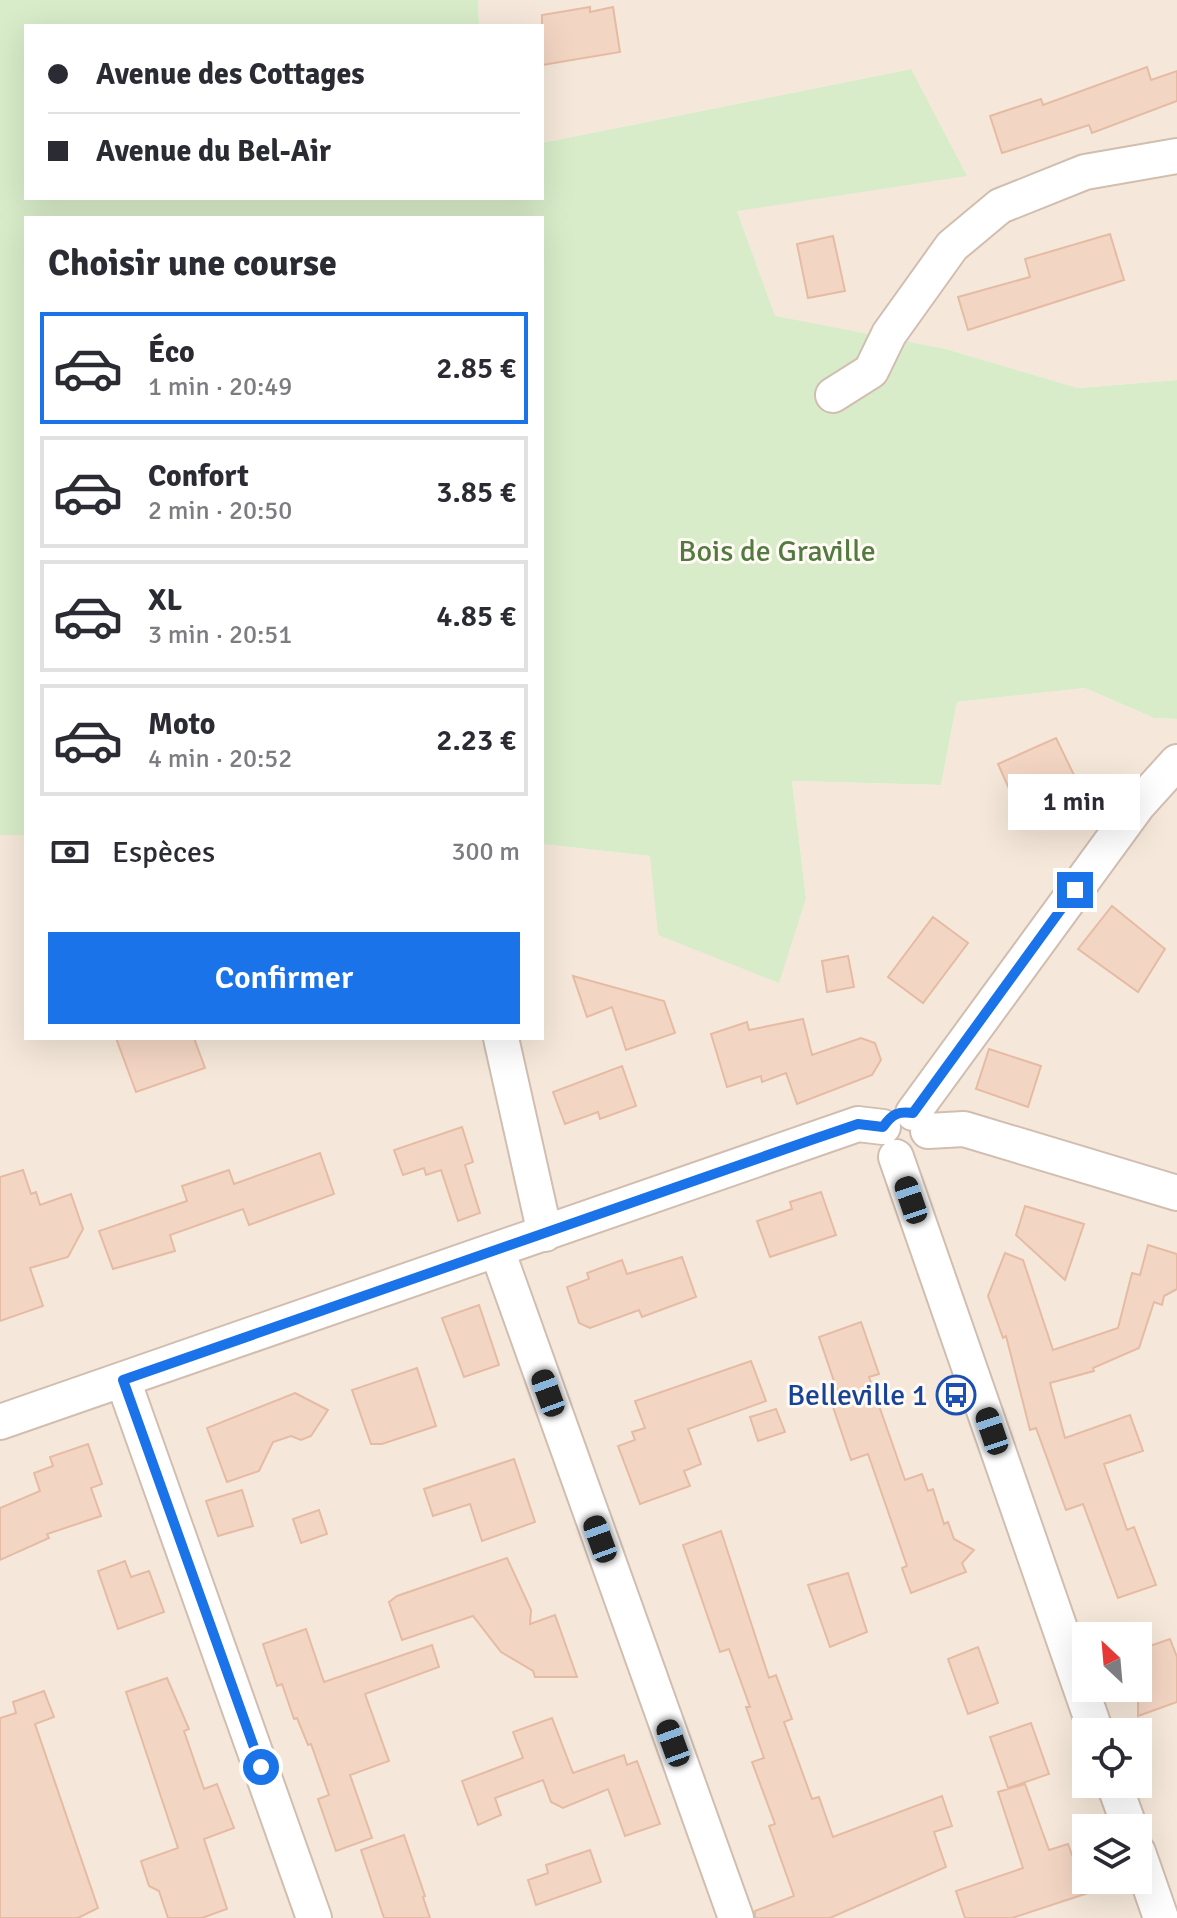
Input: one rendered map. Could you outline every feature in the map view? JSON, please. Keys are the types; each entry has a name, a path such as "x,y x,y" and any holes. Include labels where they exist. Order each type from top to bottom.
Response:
{"street":[{"path":"833,395 871,371 889,334 952,246 1000,206 1085,172 1177,156"},
{"path":"905,1132 1138,805 1177,762"},
{"path":"501,1040 545,1234"},
{"path":"0,1422 858,1124 905,1132 964,1129 1177,1193"},
{"path":"905,1132 1092,1718"},
{"path":"497,1250 736,1918"},
{"path":"123,1380 314,1918"},
{"path":"1152,1892 1161,1918"}],"shaded area":[{"path":"478,0 1177,0 1177,380 1078,388 946,349 775,317 737,211 911,69 544,143 544,24 479,24"},
{"path":"1085,688 1154,718 1177,719 1177,1918 0,1918 0,835 24,835 24,1040 544,1040 544,844 650,856 806,898 792,781 941,785 957,702"}],"green space":[{"name":"Bois de Graville","path":"0,0 478,0 479,24 24,24 24,200 544,200 544,143 911,69 967,176 737,211 775,316 946,349 1078,388 1177,380 1177,719 1154,718 1085,688 957,702 941,785 792,781 806,898 779,983 658,935 650,856 544,844 544,216 24,216 24,835 0,835"}],"building":[{"path":"590,7 590,12 613,7 620,52 544,65 542,15"},
{"path":"1147,67 1151,80 1177,71 1177,101 1092,133 1089,125 1002,153 990,116 1041,99 1043,105"},
{"path":"1110,234 1124,280 968,330 958,297 1030,277 1025,259"},
{"path":"833,236 845,291 808,298 797,244"},
{"path":"1056,738 1074,775 1015,802 998,764"},
{"path":"1112,906 1165,949 1138,992 1078,949"},
{"path":"933,917 968,943 923,1003 888,977"},
{"path":"848,956 854,987 827,992 822,961"},
{"path":"573,976 664,1001 675,1033 626,1050 612,1007 587,1017"},
{"path":"803,1019 812,1055 861,1038 875,1043 881,1060 872,1075 797,1104 786,1073 762,1082 761,1076 727,1087 711,1034 747,1022 749,1030"},
{"path":"117,1040 195,1040 205,1068 136,1092"},
{"path":"989,1049 1041,1066 1028,1107 976,1089"},
{"path":"622,1066 636,1106 600,1119 598,1112 565,1124 553,1092"},
{"path":"462,1127 473,1162 465,1165 480,1213 458,1221 441,1170 426,1175 424,1168 403,1175 394,1150"},
{"path":"320,1153 334,1194 249,1225 243,1209 170,1235 175,1251 113,1269 99,1231 187,1201 182,1186 229,1170 234,1184"},
{"path":"23,1170 31,1194 36,1192 40,1205 71,1194 83,1229 68,1257 30,1268 43,1306 0,1321 0,1177"},
{"path":"821,1192 836,1235 770,1257 757,1221 792,1209 790,1202"},
{"path":"1025,1206 1084,1224 1065,1280 1016,1235"},
{"path":"1148,1245 1177,1254 1177,1289 1164,1296 1162,1305 1154,1302 1139,1348 1093,1368 1094,1371 1050,1383 1065,1438 1130,1415 1143,1451 1104,1464 1127,1530 1134,1527 1156,1585 1118,1598 1083,1504 1066,1510 1036,1428 1030,1430 1006,1336 1003,1338 988,1296 1005,1253 1023,1260 1053,1350 1118,1328 1132,1273 1140,1275"},
{"path":"682,1257 696,1297 642,1317 639,1310 590,1328 579,1323 567,1287 589,1279 587,1273 622,1260 627,1274"},
{"path":"479,1305 499,1365 464,1377 442,1318"},
{"path":"861,1322 879,1374 869,1377 905,1480 922,1474 928,1491 933,1489 944,1524 948,1522 954,1539 974,1550 962,1563 966,1572 911,1593 902,1568 907,1566 868,1454 851,1460 832,1404 831,1396 838,1393 819,1337"},
{"path":"751,1361 766,1401 688,1429 701,1464 684,1471 690,1486 640,1504 618,1446 635,1440 632,1432 645,1428 635,1401"},
{"path":"417,1368 436,1426 382,1444 371,1444 352,1390"},
{"path":"295,1393 328,1410 311,1436 301,1440 291,1436 273,1442 259,1471 227,1482 207,1428"},
{"path":"776,1409 785,1432 758,1441 750,1417"},
{"path":"88,1444 102,1484 91,1488 101,1516 47,1534 49,1538 0,1560 0,1508 40,1491 34,1473 53,1466 50,1457"},
{"path":"514,1459 535,1522 482,1541 470,1504 433,1516 424,1489"},
{"path":"242,1490 253,1526 218,1536 206,1501"},
{"path":"319,1510 327,1534 301,1543 293,1519"},
{"path":"721,1531 769,1678 776,1675 792,1719 784,1722 812,1799 819,1797 833,1837 942,1796 952,1826 934,1832 946,1867 830,1918 755,1918 755,1911 794,1896 769,1826 775,1824 752,1762 764,1758 746,1707 750,1707 729,1649 720,1652 683,1545"},
{"path":"507,1558 531,1610 530,1624 555,1615 577,1677 535,1677 533,1671 501,1652 473,1616 402,1640 389,1602 397,1596"},
{"path":"125,1561 131,1577 149,1571 164,1612 118,1629 98,1571"},
{"path":"848,1573 867,1632 830,1647 808,1585"},
{"path":"306,1629 324,1682 432,1645 439,1667 365,1694 389,1761 350,1775 372,1838 336,1851 318,1799 329,1795 311,1744 308,1745 297,1718 294,1719 282,1684 277,1686 263,1644"},
{"path":"1170,1639 1177,1657 1177,1702 1138,1716 1138,1702 1152,1702 1152,1645"},
{"path":"978,1647 998,1703 968,1714 948,1659"},
{"path":"167,1678 189,1729 184,1731 204,1789 217,1784 234,1828 204,1839 227,1909 202,1918 168,1918 159,1891 149,1886 141,1861 178,1848 126,1692"},
{"path":"44,1691 54,1717 35,1724 98,1908 78,1918 0,1918 0,1718 16,1713 13,1702"},
{"path":"552,1718 573,1773 624,1755 627,1765 637,1761 660,1824 625,1836 608,1789 563,1808 551,1802 543,1780 495,1798 501,1815 478,1825 462,1781 523,1758 513,1732"},
{"path":"1031,1723 1049,1774 1008,1788 990,1737"},
{"path":"1025,1784 1049,1850 1068,1844 1072,1855 1072,1894 1085,1894 1012,1918 965,1918 956,1891 1023,1868 998,1792"},
{"path":"404,1835 430,1918 384,1918 361,1850"},
{"path":"590,1850 601,1882 536,1905 528,1880 548,1873 546,1865"}],"place":[{"name":"Belleville 1","path":"956,1395"}],"route":[{"path":"261,1767 123,1380 858,1124 883,1127 890,1116 901,1111 913,1113 1075,890"}]}
